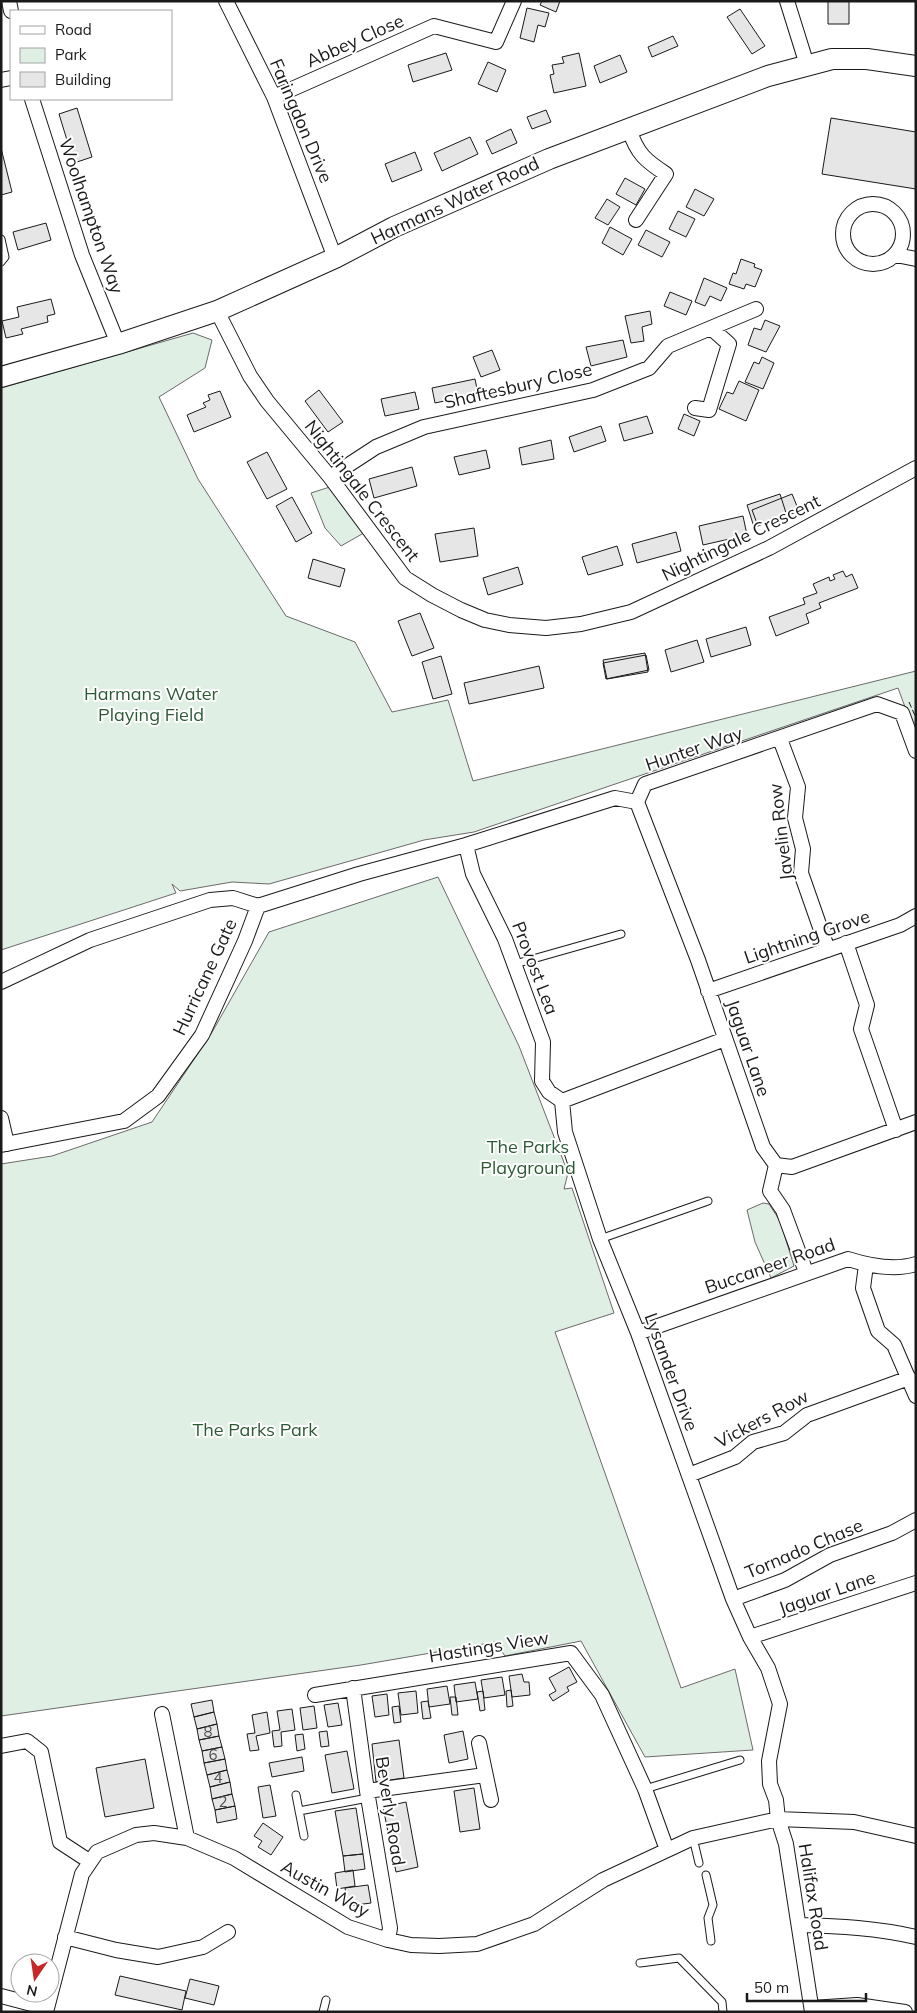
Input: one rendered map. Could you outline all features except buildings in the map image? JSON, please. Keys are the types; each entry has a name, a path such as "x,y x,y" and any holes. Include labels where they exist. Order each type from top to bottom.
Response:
{"street":[{"name":"Faringdon Drive","path":"226,1 274,97 335,258"},
{"name":"Abbey Close","path":"274,97 434,26 496,42 514,1"},
{"path":"787,1 807,66"},
{"name":"Harmans Water Road","path":"1,377 118,344 216,311 335,258 394,228 549,159 629,130 750,82 832,59 867,59 916,66"},
{"name":"Woolhampton Way","path":"32,100 82,255 118,344"},
{"path":"629,130 645,160 666,174 636,220"},
{"path":"896,255 903,242 904,233 902,223 897,215 890,208 881,204 871,203 853,210 843,228 846,248 852,256 861,262 871,264 882,263 896,255 916,259"},
{"name":"Shaftesbury Close","path":"330,477 376,447 424,427 593,390 649,368 668,346 756,309"},
{"name":"Nightingale Crescent","path":"216,311 250,376 267,401 330,477 405,578 432,595 485,620 509,625 546,628 581,624 631,612 769,548 916,468"},
{"path":"695,408 709,410 729,344 711,328"},
{"name":"Hunter Way","path":"637,802 645,784 877,704 902,712 916,751"},
{"name":"Javelin Row","path":"780,738 798,787 795,818 803,849 802,873 828,950"},
{"path":"466,846 614,798 637,802"},
{"name":"Jaguar Lane","path":"637,802 708,991 763,1147 776,1165"},
{"name":"Hurricane Gate","path":"1,982 90,940 210,900 233,898 258,906 360,874 466,846"},
{"name":"Provost Lea","path":"466,846 472,874 505,939 544,1042 542,1081 549,1092 562,1101"},
{"name":"Hurricane Gate","path":"4,1145 124,1121 158,1096 202,1035 245,941 258,906"},
{"name":"Lightning Grove","path":"708,991 900,925 916,916"},
{"path":"846,943 867,1005 861,1029 896,1130"},
{"path":"562,1101 725,1039"},
{"name":"Lysander Drive","path":"562,1101 565,1132 600,1240 638,1333 733,1599 750,1637 768,1668 780,1704 769,1761 770,1784 776,1800 778,1819"},
{"path":"1,1118 4,1145"},
{"path":"806,1272 783,1210 770,1191 776,1165 792,1167 916,1122"},
{"name":"Buccaneer Road","path":"638,1333 806,1272 848,1259 866,1265 902,1268 916,1264"},
{"path":"866,1265 863,1288 878,1331 894,1345 916,1396"},
{"name":"Vickers Row","path":"689,1474 735,1457 753,1442 784,1433 807,1415 909,1378"},
{"name":"Tornado Chase","path":"733,1599 785,1580 830,1555 892,1533 916,1520"},
{"name":"Jaguar Lane","path":"750,1637 916,1583"},
{"name":"Hastings View","path":"314,1695 571,1653 602,1695 645,1789 667,1850"},
{"name":"Beverly Road","path":"353,1688 390,1928 388,1940"},
{"path":"162,1714 187,1838"},
{"path":"1,1746 27,1741 41,1752 60,1842 89,1862"},
{"path":"479,1744 491,1800"},
{"path":"368,1794 485,1775"},
{"name":"Austin Way","path":"47,2010 82,1874 97,1852 107,1846 136,1835 154,1833 187,1838 234,1858 348,1927 388,1940 411,1945 476,1944 534,1924 603,1880 693,1838 778,1819 854,1822 916,1836"},
{"name":"Halifax Road","path":"778,1819 786,1844 812,2010"},
{"path":"800,1925 891,1931 916,1937"},
{"path":"65,1937 116,1950 158,1957 203,1947 228,1932"},
{"path":"1,1996 47,2010"},
{"path":"812,2010 857,2005 905,2012"}],"lane":[{"path":"1,239 5,257 1,262"},
{"path":"515,964 621,934"},
{"path":"600,1240 708,1201"},
{"path":"645,1789 740,1760"},
{"path":"296,1794 304,1836"},
{"path":"299,1812 368,1794"},
{"path":"693,1838 699,1863"},
{"path":"706,1875 713,1905 708,1918 711,1941"},
{"path":"640,1963 679,1958 722,2002 723,2012"},
{"path":"323,2012 326,2000"}],"green space":[{"name":"Harmans Water Playing Field","path":"193,333 212,340 205,368 159,397 198,479 286,616 355,642 392,712 448,700 473,781 916,671 916,737 898,688 474,832 424,840 269,884 232,882 180,891 172,884 176,893 1,950 1,388"},
{"path":"336,485 369,530 341,546 325,528 311,493"},
{"name":"The Parks Park","path":"438,877 519,1046 568,1173 564,1189 572,1188 614,1313 555,1332 681,1688 735,1669 753,1750 645,1757 581,1641 505,1656 495,1642 361,1665 1,1716 1,1164 52,1156 152,1122 211,1034 269,932"},
{"path":"763,1203 769,1204 780,1221 794,1266 771,1278 755,1242 747,1210"}],"fence":[{"path":"909,702 916,718"}],"park label":[{"name":"The Parks Playground","path":"528,1157"}]}
